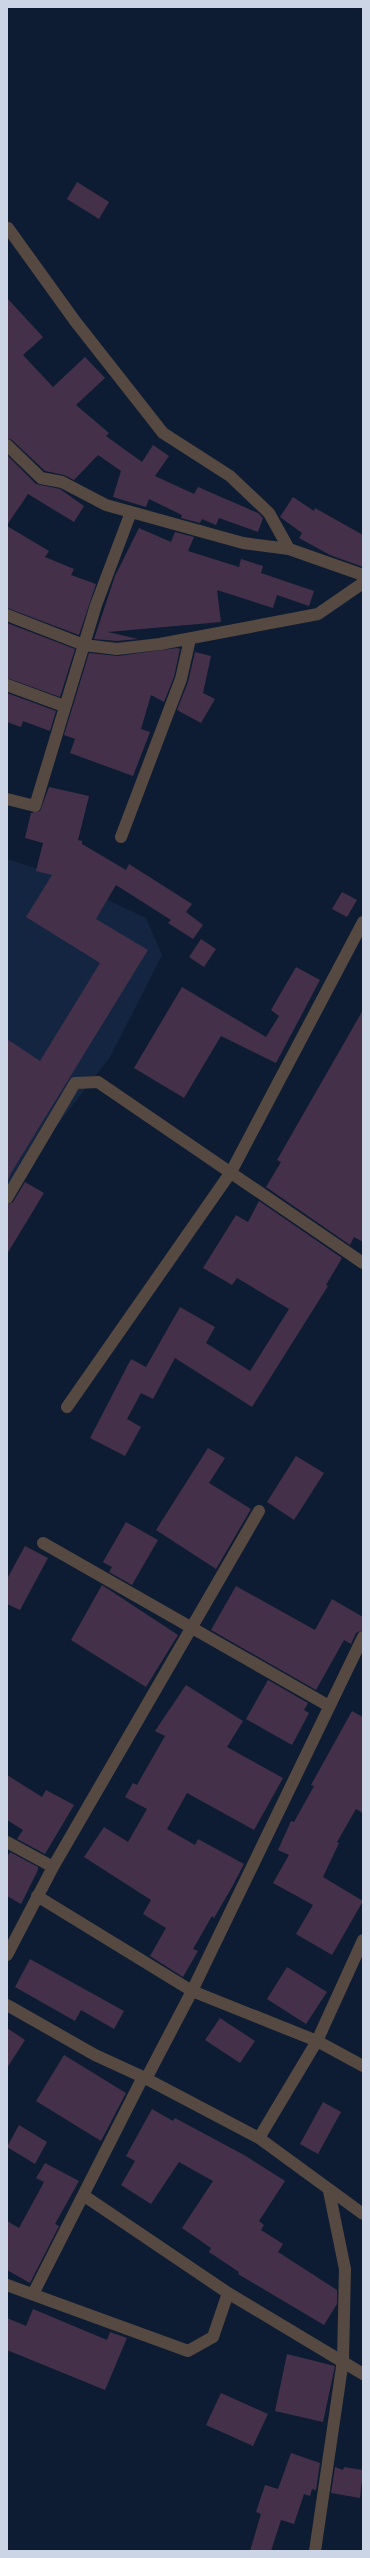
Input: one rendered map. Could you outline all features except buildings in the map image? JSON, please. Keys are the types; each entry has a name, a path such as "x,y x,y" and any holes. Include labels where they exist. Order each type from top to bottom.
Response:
{"street":[{"path":"8,228 75,321 159,428 230,476 270,513 289,549"},
{"path":"7,445 41,478 62,482 106,505 243,543 289,549 363,575"},
{"path":"7,799 35,806 64,706 108,569 131,512"},
{"path":"7,615 84,645 117,649 190,639 318,614 363,584"},
{"path":"121,837 181,679 190,639"},
{"path":"7,685 64,706"},
{"path":"67,1407 231,1172 363,922"},
{"path":"7,1198 75,1084 98,1082 363,1263"},
{"path":"7,1955 53,1867 259,1511"},
{"path":"43,1542 329,1706"},
{"path":"33,2294 144,2078 192,1991 363,1637"},
{"path":"7,1842 53,1867"},
{"path":"37,1896 192,1991 317,2041 363,2066"},
{"path":"259,2138 317,2041 363,1940"},
{"path":"7,2005 95,2055 144,2078 259,2138 329,2191 363,2214"},
{"path":"315,2551 343,2360 345,2269 329,2191"},
{"path":"83,2196 228,2293 343,2360 363,2374"},
{"path":"7,2285 188,2351 213,2337 228,2293"}],"shaded area":[{"path":"7,859 48,872 146,918 162,955 110,1057 7,1190"}]}
